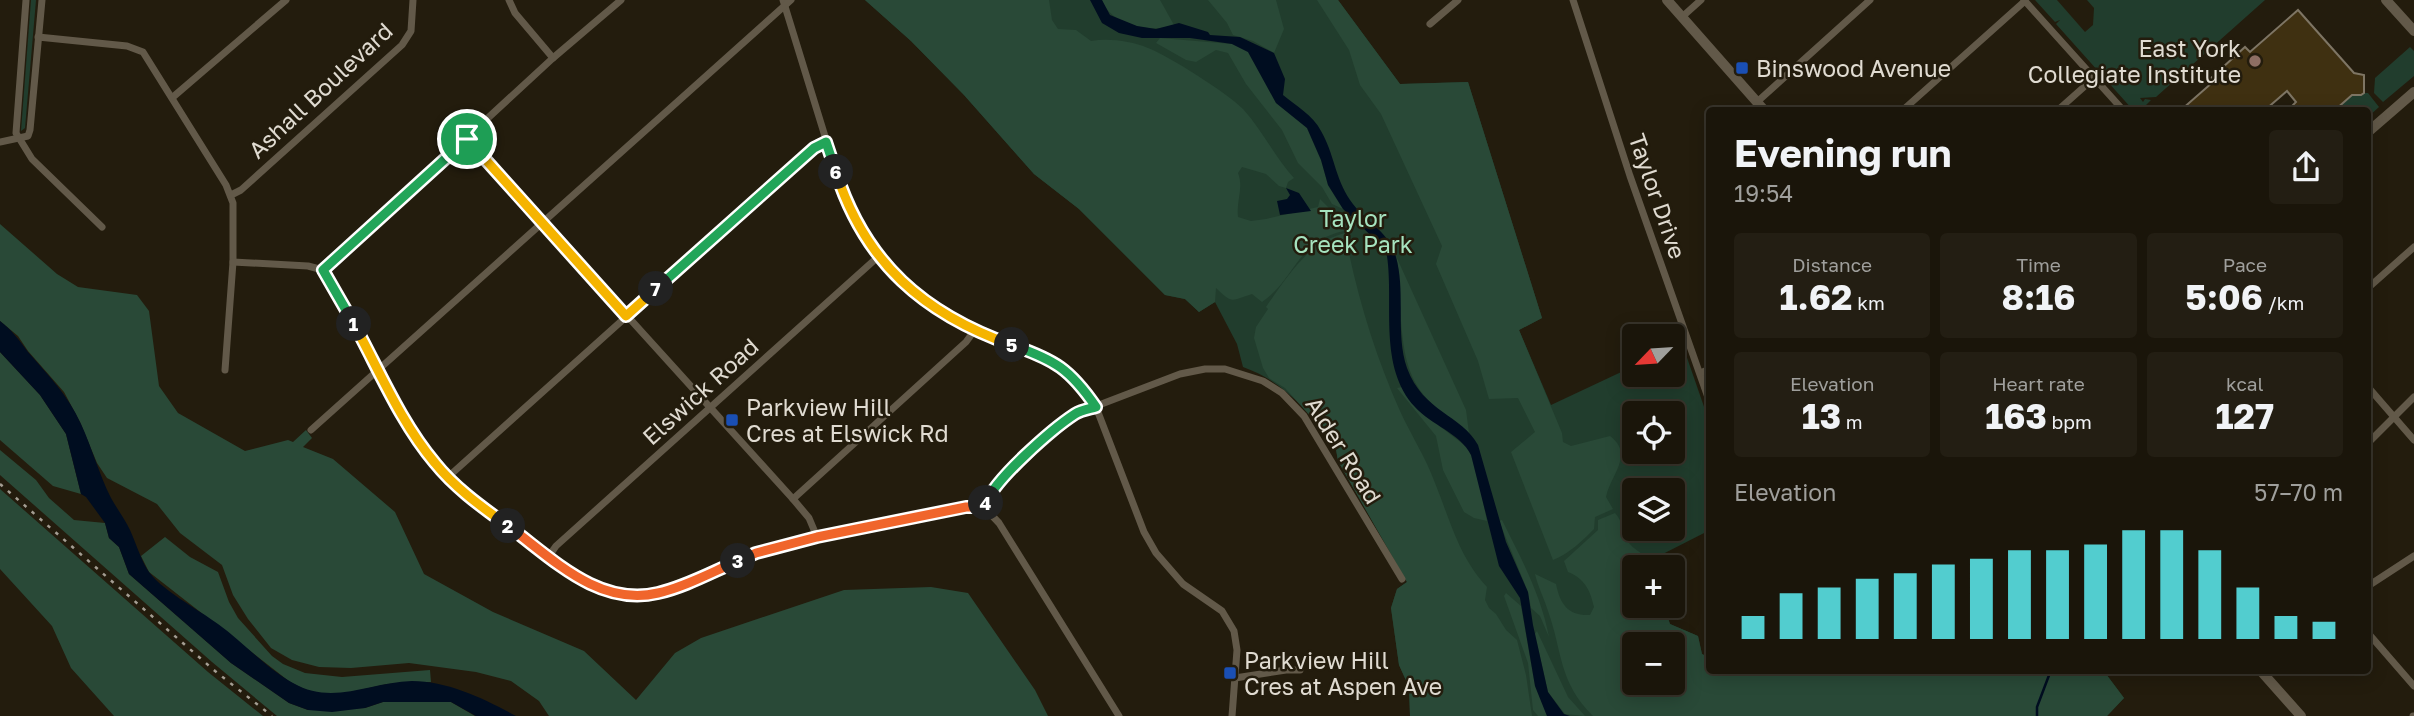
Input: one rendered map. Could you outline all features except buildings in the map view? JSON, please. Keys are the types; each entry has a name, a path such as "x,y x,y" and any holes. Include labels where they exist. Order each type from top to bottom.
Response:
{"main road":[{"path":"1667,0 1760,106"},
{"path":"2386,0 2414,32"},
{"path":"2371,129 2414,92"},
{"path":"2264,674 2301,716"}],"street":[{"path":"26,0 15,128 32,159 102,227"},
{"path":"0,142 28,136 30,130 42,0"},
{"path":"173,97 286,0"},
{"name":"Ashall Boulevard","path":"231,195 241,190 402,46 411,31 414,0"},
{"path":"509,0 515,13 553,58"},
{"path":"323,270 553,58 621,0"},
{"path":"311,430 544,224 784,3 791,0"},
{"path":"1430,24 1458,0"},
{"name":"Taylor Drive","path":"1573,0 1630,176 1706,391"},
{"path":"1682,17 1701,0"},
{"path":"1760,106 1870,0"},
{"path":"1906,107 2025,0 2120,107"},
{"path":"784,3 826,142 850,208 879,256 902,282 926,303 974,331 1044,356 1077,380 1096,407 1144,532 1156,553 1178,580 1215,605 1230,622 1237,639 1232,716"},
{"path":"38,37 139,49 150,60 231,195 235,211 225,370"},
{"path":"2061,107 2094,78"},
{"path":"467,139 793,499 809,518 817,537"},
{"path":"447,477 814,148 826,142"},
{"path":"2371,285 2414,247"},
{"name":"Elswick Road","path":"549,556 556,546 879,256"},
{"path":"233,262 308,266 323,270 424,449 447,477 460,490 594,587 628,596 644,596 668,590 756,553 817,537 966,507 984,507 999,523 1119,716"},
{"path":"793,499 966,342 974,331"},
{"name":"Alder Road","path":"984,507 997,484 1078,412 1180,374 1205,369 1234,371 1263,380 1287,398 1304,416 1402,579"},
{"path":"1700,373 1706,371"},
{"path":"2371,390 2414,440"},
{"path":"2371,440 2414,397"},
{"path":"2371,584 2414,556"},
{"path":"2371,636 2414,685"},
{"path":"1235,678 1300,670"}],"green space":[{"path":"31,0 36,0 25,128 21,131"},
{"name":"Taylor Creek Park","path":"865,0 1338,0 1400,84 1468,82 1542,318 1519,330 1551,405 1622,372 1622,387 1685,387 1685,352 1706,412 1706,532 1661,555 1622,555 1622,618 1668,618 1670,624 1698,636 1702,654 1706,656 1706,674 2106,674 2124,698 2107,716 1410,716 1409,687 1399,665 1391,608 1397,589 1407,582 1338,461 1334,438 1282,388 1243,367 1237,344 1215,302 1199,312 1185,299 1165,295 1079,209 1034,174 964,95 911,41"},
{"path":"865,0 1049,0 1052,20 1058,29 1076,30 1091,41 1127,42 1157,52 1211,85 1243,109 1294,178 1288,182 1286,188 1279,186 1266,174 1242,167 1238,173 1238,217 1251,221 1266,219 1318,207 1320,199 1332,211 1344,231 1316,243 1262,302 1252,294 1232,300 1216,288 1215,302 1199,312 1185,299 1165,295 1079,209 1034,174 964,95 911,41"},
{"path":"1102,0 1160,0 1174,25 1154,28 1132,25 1113,15"},
{"path":"1208,0 1276,0 1284,29 1274,53 1253,41 1233,35"},
{"path":"1317,0 1338,0 1400,84 1468,82 1542,318 1519,330 1562,433 1563,442 1571,446 1610,436 1620,450 1619,465 1606,497 1613,509 1595,517 1594,529 1570,550 1553,560 1511,452 1535,432 1518,398 1489,399 1478,361 1436,264 1442,246 1381,114 1360,85 1349,50"},
{"path":"2035,0 2057,0 2085,32 2093,25 2094,8 2087,0 2265,0 2156,97 2140,98 2143,102 2145,99 2151,100 2146,105 2148,107 2130,107 2056,24 2060,20 2055,22"},
{"path":"1160,38 1232,44 1248,52 1276,103 1307,128 1328,185 1343,209 1332,204 1322,187 1298,163 1282,130 1246,84 1228,53 1216,50 1196,62 1186,60 1156,43"},
{"path":"2410,47 2414,51 2414,76 2383,102 2374,93 2375,78"},
{"path":"2368,93 2379,107 2371,114 2371,107 2338,107 2352,95"},
{"path":"0,224 57,274 78,287 137,295 149,311 159,386 178,413 245,451 288,440 293,442 306,430 312,438 303,447 333,459 395,512 424,574 493,612 584,651 636,700 675,653 701,638 844,590 931,587 968,593 1035,690 1048,716 549,716 539,701 511,681 476,672 409,663 351,668 319,667 292,660 271,648 248,619 233,595 222,565 180,533 157,504 107,478 97,463 64,392 18,336 0,321"},
{"path":"1345,233 1361,301 1382,368 1431,474 1462,551 1487,587 1485,600 1506,630 1517,640 1532,716 1410,716 1409,687 1399,665 1391,608 1397,589 1407,582 1338,461 1334,438 1321,428 1285,388 1269,378 1263,368 1254,338 1256,327 1268,309 1266,307 1309,252"},
{"path":"1396,256 1466,410 1469,433 1423,394 1408,366 1404,349"},
{"path":"0,352 40,395 66,434 81,494 53,486 0,440"},
{"path":"1402,387 1416,408 1468,448 1475,464 1487,521 1464,512 1443,470 1436,436 1397,388"},
{"path":"0,450 36,480 49,498 74,520 105,523 109,538 119,547 129,574 231,663 289,703 308,710 365,708 383,702 451,702 475,716 277,716 0,475"},
{"path":"0,489 208,672 263,716 114,716 71,668 52,626 0,569"},
{"path":"1615,513 1622,526 1622,541 1628,541 1643,555 1622,555 1622,618 1668,618 1670,624 1698,636 1702,654 1706,656 1706,674 2106,674 2124,698 2107,716 1593,716 1573,691 1567,678 1535,574 1556,584 1563,603 1571,611 1590,615 1594,607 1588,590 1579,578 1568,572 1564,561 1598,530 1598,520"},
{"path":"1502,520 1536,592 1549,637 1540,616 1531,608 1528,592 1499,521"},
{"path":"165,537 190,557 218,572 238,618 272,656 283,664 305,673 342,677 430,670 431,682 387,684 342,694 319,694 290,682 149,572 141,556"},
{"path":"1506,593 1521,606 1535,686 1547,716 1538,716 1533,710 1528,663 1504,596"},
{"path":"1537,631 1568,697 1585,716 1565,714 1548,692 1535,634"}],"water":[{"path":"1090,0 1102,0 1110,15 1137,26 1156,29 1179,23 1210,35 1240,37 1274,53 1285,79 1283,95 1318,125 1350,200 1393,248 1399,271 1403,355 1407,368 1414,383 1432,404 1462,426 1478,445 1506,542 1528,592 1548,692 1564,714 1570,716 1547,716 1535,686 1520,598 1499,566 1471,455 1453,435 1415,407 1403,391 1392,354 1387,256 1382,246 1343,209 1328,185 1307,128 1276,103 1248,52 1232,44 1190,38 1142,38 1119,33 1102,23"},
{"path":"1286,188 1299,193 1311,211 1280,215 1277,201 1287,199 1290,195"},
{"path":"0,321 15,335 70,404 113,502 128,526 145,564 169,591 218,624 283,677 308,690 337,693 396,682 426,682 466,692 516,716 476,716 451,702 383,702 365,708 332,712 308,710 289,703 231,663 129,574 119,547 109,538 105,523 81,494 66,434 40,395 0,352"}],"waterway":[{"path":"2037,716 2037,707 2049,674"}],"railway":[{"path":"0,484 215,671 272,716"}],"place":[{"name":"East York Collegiate Institute","path":"2255,61"},
{"name":"Binswood Avenue","path":"1742,68"},
{"name":"Parkview Hill Cres at Elswick Rd","path":"732,420"},
{"name":"Parkview Hill Cres at Aspen Ave","path":"1230,673"}],"route":[{"path":"467,139 626,316 814,148 826,142 840,185 863,233 902,282 926,303 974,331 1044,356 1077,380 1096,407 1078,412 1051,434 997,484 984,507 966,507 778,547 756,553 668,590 644,596 628,596 594,587 460,490 432,460 409,425 323,270 467,139"}]}
